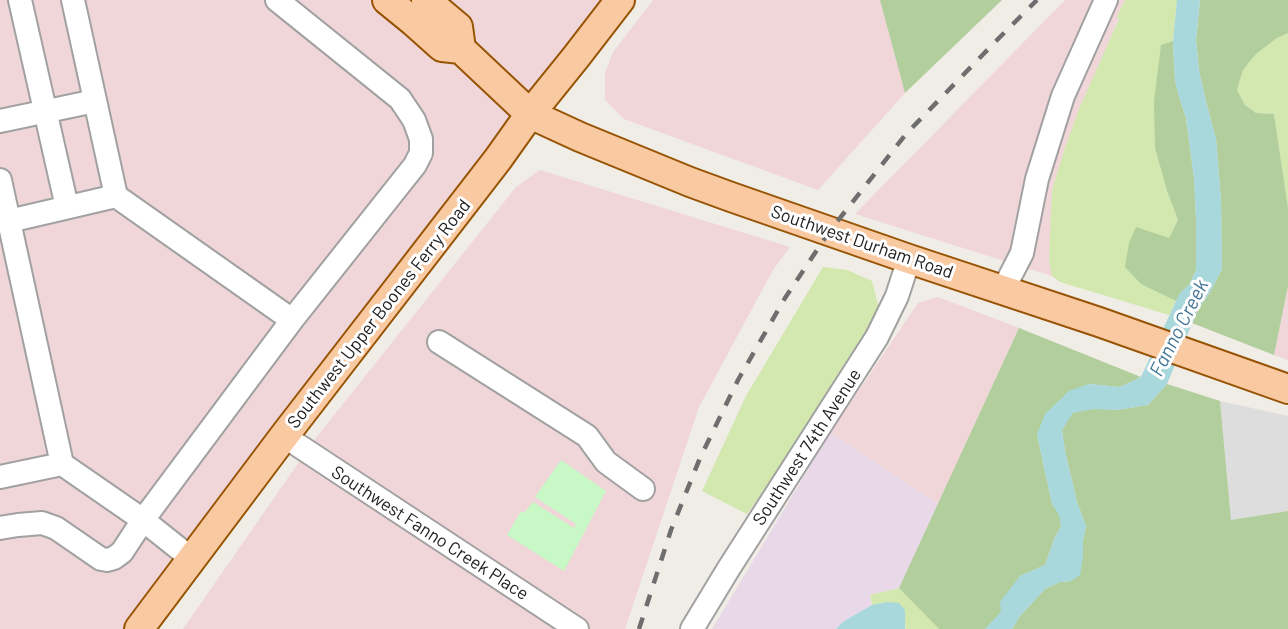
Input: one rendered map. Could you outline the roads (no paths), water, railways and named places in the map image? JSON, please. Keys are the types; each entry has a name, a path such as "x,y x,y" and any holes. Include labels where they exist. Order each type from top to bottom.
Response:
{"main road":[{"name":"Southwest Durham Road","path":"387,0 442,47 461,49 530,114 580,137 690,182 1288,389"},
{"name":"Southwest Durham Road","path":"426,0 458,27 461,49"},
{"name":"Southwest Upper Boones Ferry Road","path":"139,629 530,114 620,0"}],"street":[{"path":"0,2 11,0"},
{"path":"20,0 67,207"},
{"path":"72,0 116,196 292,320"},
{"path":"0,528 42,523 56,528 101,559 114,558 122,552 143,520 292,320 415,165 421,153 421,139 414,120 400,99 277,0"},
{"path":"1003,290 1022,253 1037,179 1063,96 1106,0"},
{"path":"0,122 95,101"},
{"path":"0,180 3,223 62,464 143,520 192,559"},
{"path":"3,223 116,196"},
{"name":"Southwest 74th Avenue","path":"692,629 877,337 897,296 909,259"},
{"path":"439,342 587,436 606,462 643,489"},
{"name":"Southwest Fanno Creek Place","path":"284,436 577,629"},
{"path":"0,477 62,464"}],"water":[{"name":"Fanno Creek","path":"1177,0 1200,0 1196,40 1199,70 1216,139 1221,200 1222,269 1198,309 1167,384 1148,405 1073,413 1062,430 1077,502 1086,526 1080,575 1071,581 1060,582 1045,589 1020,616 1012,629 985,629 1001,612 1000,602 1020,576 1045,565 1061,527 1059,515 1052,504 1037,434 1045,414 1069,391 1089,384 1120,387 1141,377 1176,301 1189,285 1196,270 1194,178 1186,118 1175,81 1173,41"},
{"path":"887,602 899,603 905,610 905,629 836,629 844,621 872,605"}],"railway":[{"path":"639,629 671,530 700,458 738,380 785,298 829,232 906,134 1037,0"}]}
